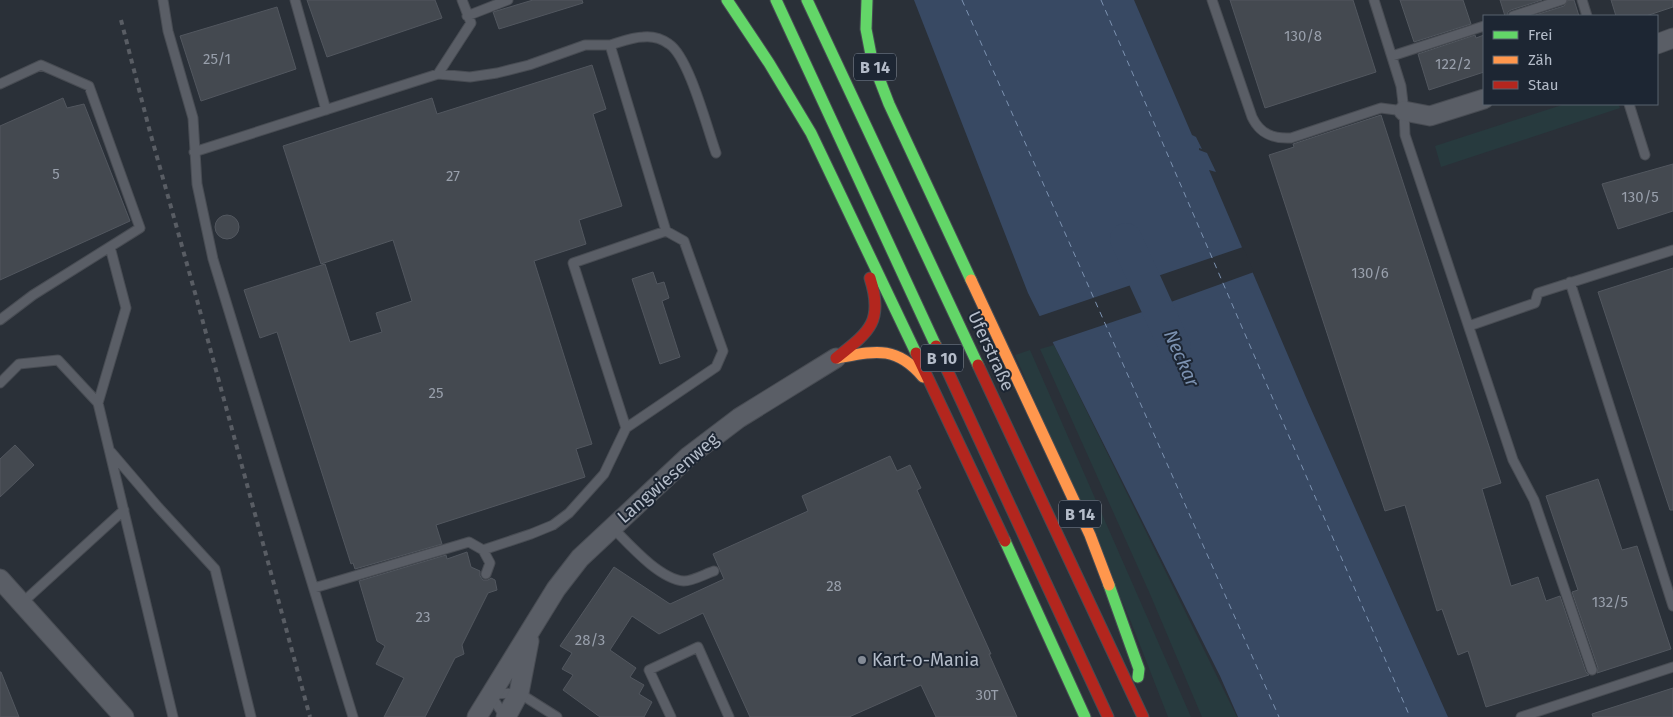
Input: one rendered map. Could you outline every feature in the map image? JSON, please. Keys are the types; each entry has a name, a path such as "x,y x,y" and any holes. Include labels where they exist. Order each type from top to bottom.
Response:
{"highway":[{"path":"727,0 769,63 811,133 860,233 1085,717"},
{"name":"B 10","path":"776,0 1108,717"},
{"name":"Uferstraße","path":"808,0 1143,717"},
{"name":"B 14","path":"867,0 866,29 872,60 889,104 1090,535 1114,597 1139,669 1135,700"},
{"path":"836,358 866,333 874,319 877,307 877,295 867,269 860,233"},
{"path":"836,358 882,352 895,354 909,362 931,386"}],"street":[{"path":"1658,44 1673,38"},
{"path":"1404,111 1430,116 1483,99"},
{"name":"Langwiesenweg","path":"477,717 556,589 580,558 689,456 740,418 836,358"},
{"path":"0,579 124,717"},
{"name":"Langwiesenweg","path":"505,717 519,693 532,630"}],"lane":[{"path":"163,0 168,31 192,118 197,184 213,259 353,717"},
{"path":"296,0 326,110"},
{"path":"438,74 471,23 462,0"},
{"path":"468,16 508,0"},
{"path":"1212,0 1252,117 1264,133 1276,138 1291,138 1382,108 1404,111"},
{"path":"1374,0 1401,86 1405,135 1514,460 1534,500 1592,670"},
{"path":"1516,15 1562,0"},
{"path":"1582,0 1588,15"},
{"path":"1392,56 1483,26"},
{"path":"194,152 438,74 470,77 497,73 529,65 585,45 610,45 643,36 659,39 670,44 679,55 688,71 716,153"},
{"path":"483,550 553,525 569,513 604,474 626,428 716,367 723,351 684,241 666,231 610,45"},
{"path":"0,84 41,65 89,86 140,228 33,295 0,320"},
{"path":"1629,105 1645,154"},
{"path":"626,428 573,263 666,231"},
{"path":"98,403 126,308 110,247"},
{"path":"1469,326 1534,303 1538,293 1673,250"},
{"path":"1570,282 1673,606"},
{"path":"0,383 19,364 58,360 98,403 173,717"},
{"path":"110,450 158,507 215,569 252,717"},
{"path":"22,603 124,510"},
{"path":"612,527 654,567 671,578 685,581 714,571"},
{"path":"314,588 469,542 483,550 490,563 486,574"},
{"path":"671,717 650,670 698,647 729,717"},
{"path":"1520,717 1673,667"},
{"path":"490,694 519,693 557,717"},
{"path":"490,694 505,717"}],"green space":[{"path":"1562,105 1618,105 1620,108 1441,167 1435,146"},
{"path":"1054,345 1237,717 1202,717 1150,594 1040,349"},
{"path":"1030,350 1191,717 1168,717 1131,622 1015,355"}],"water":[{"path":"914,0 1134,0 1192,135 1196,137 1202,149 1199,148 1199,150 1207,153 1216,172 1209,170 1307,400 1448,717 1238,717 1220,676 1028,293","holes":["1151,276 1155,278 1162,299 1158,307 1148,303 1141,282 1142,279"]}],"pier":[{"path":"1243,247 1254,272 1050,343 1037,317","holes":["1151,279 1159,299 1157,304 1150,302 1143,283"]}],"building":[{"path":"307,0 435,0 442,18 327,57"},
{"path":"533,0 582,0 583,3 499,29 493,12"},
{"path":"1230,0 1353,0 1376,72 1265,108"},
{"path":"1400,0 1463,0 1471,24 1414,42"},
{"path":"1500,0 1542,0 1511,10 1507,15 1505,15"},
{"path":"1568,0 1574,0 1579,15 1535,15 1564,6"},
{"path":"1611,0 1673,0 1673,7 1649,15 1616,15"},
{"path":"277,7 296,69 201,101 180,36"},
{"path":"1475,35 1476,38 1483,35 1483,72 1429,90 1418,54"},
{"path":"592,65 606,109 593,114 622,206 579,220 586,244 534,261 592,444 576,449 585,477 436,525 442,544 355,569 353,563 351,564 277,332 260,338 244,290 325,264 350,342 382,332 376,313 412,301 393,240 321,264 283,146 432,98 437,114"},
{"path":"63,98 67,108 84,104 130,221 0,280 0,126"},
{"path":"1381,115 1501,483 1482,489 1511,586 1538,577 1546,601 1560,596 1586,672 1589,675 1486,707 1468,651 1458,655 1442,609 1437,611 1405,505 1385,511 1269,155 1294,147 1293,144"},
{"path":"1673,164 1673,211 1618,229 1602,184"},
{"path":"227,215 236,218 239,227 236,236 227,239 218,236 215,227 218,218"},
{"path":"1673,268 1673,510 1670,510 1598,292"},
{"path":"653,272 657,284 664,282 669,298 662,301 680,357 660,364 632,279"},
{"path":"15,445 34,465 0,497 0,459"},
{"path":"890,456 897,471 910,465 921,488 917,490 991,654 989,654 1017,717 936,717 921,685 849,717 750,717 703,613 659,634 632,616 610,650 636,668 630,677 644,685 639,694 652,702 644,717 600,717 563,690 573,675 562,669 572,653 560,646 614,567 670,604 724,579 713,554 808,511 802,496"},
{"path":"1598,479 1622,550 1637,546 1671,649 1597,673 1598,668 1572,592 1578,590 1546,496"},
{"path":"467,552 471,567 480,571 480,576 483,580 491,578 495,580 497,590 488,593 462,645 464,654 455,658 425,717 384,717 404,678 376,664 385,646 377,641 359,581 446,555 447,559"},
{"path":"1,672 19,717 0,717"},
{"path":"1673,688 1673,717 1593,717 1592,714"}],"waterway":[{"name":"Neckar","path":"1126,239 1175,347"}],"ferry route":[{"path":"962,0 1279,717"},
{"path":"1101,0 1410,717"}],"railway":[{"path":"121,20 310,717"}],"traffic: fast":[{"path":"727,0 769,63 811,133 916,353"},
{"path":"776,0 936,346"},
{"path":"807,0 978,365"},
{"path":"867,0 866,29 872,60 889,104 971,280"},
{"path":"1005,541 1085,717"},
{"path":"1109,585 1139,669 1138,677"}],"traffic: slow":[{"path":"971,280 1090,535 1109,585"},
{"path":"838,358 874,352 894,355 904,360 923,377"}],"traffic: jam":[{"path":"836,358 857,341 871,325 875,305 870,278"},
{"path":"936,346 1108,717"},
{"path":"916,353 1005,541"},
{"path":"978,365 1143,717"}],"place":[{"name":"Kart-o-Mania","path":"862,660"}]}
